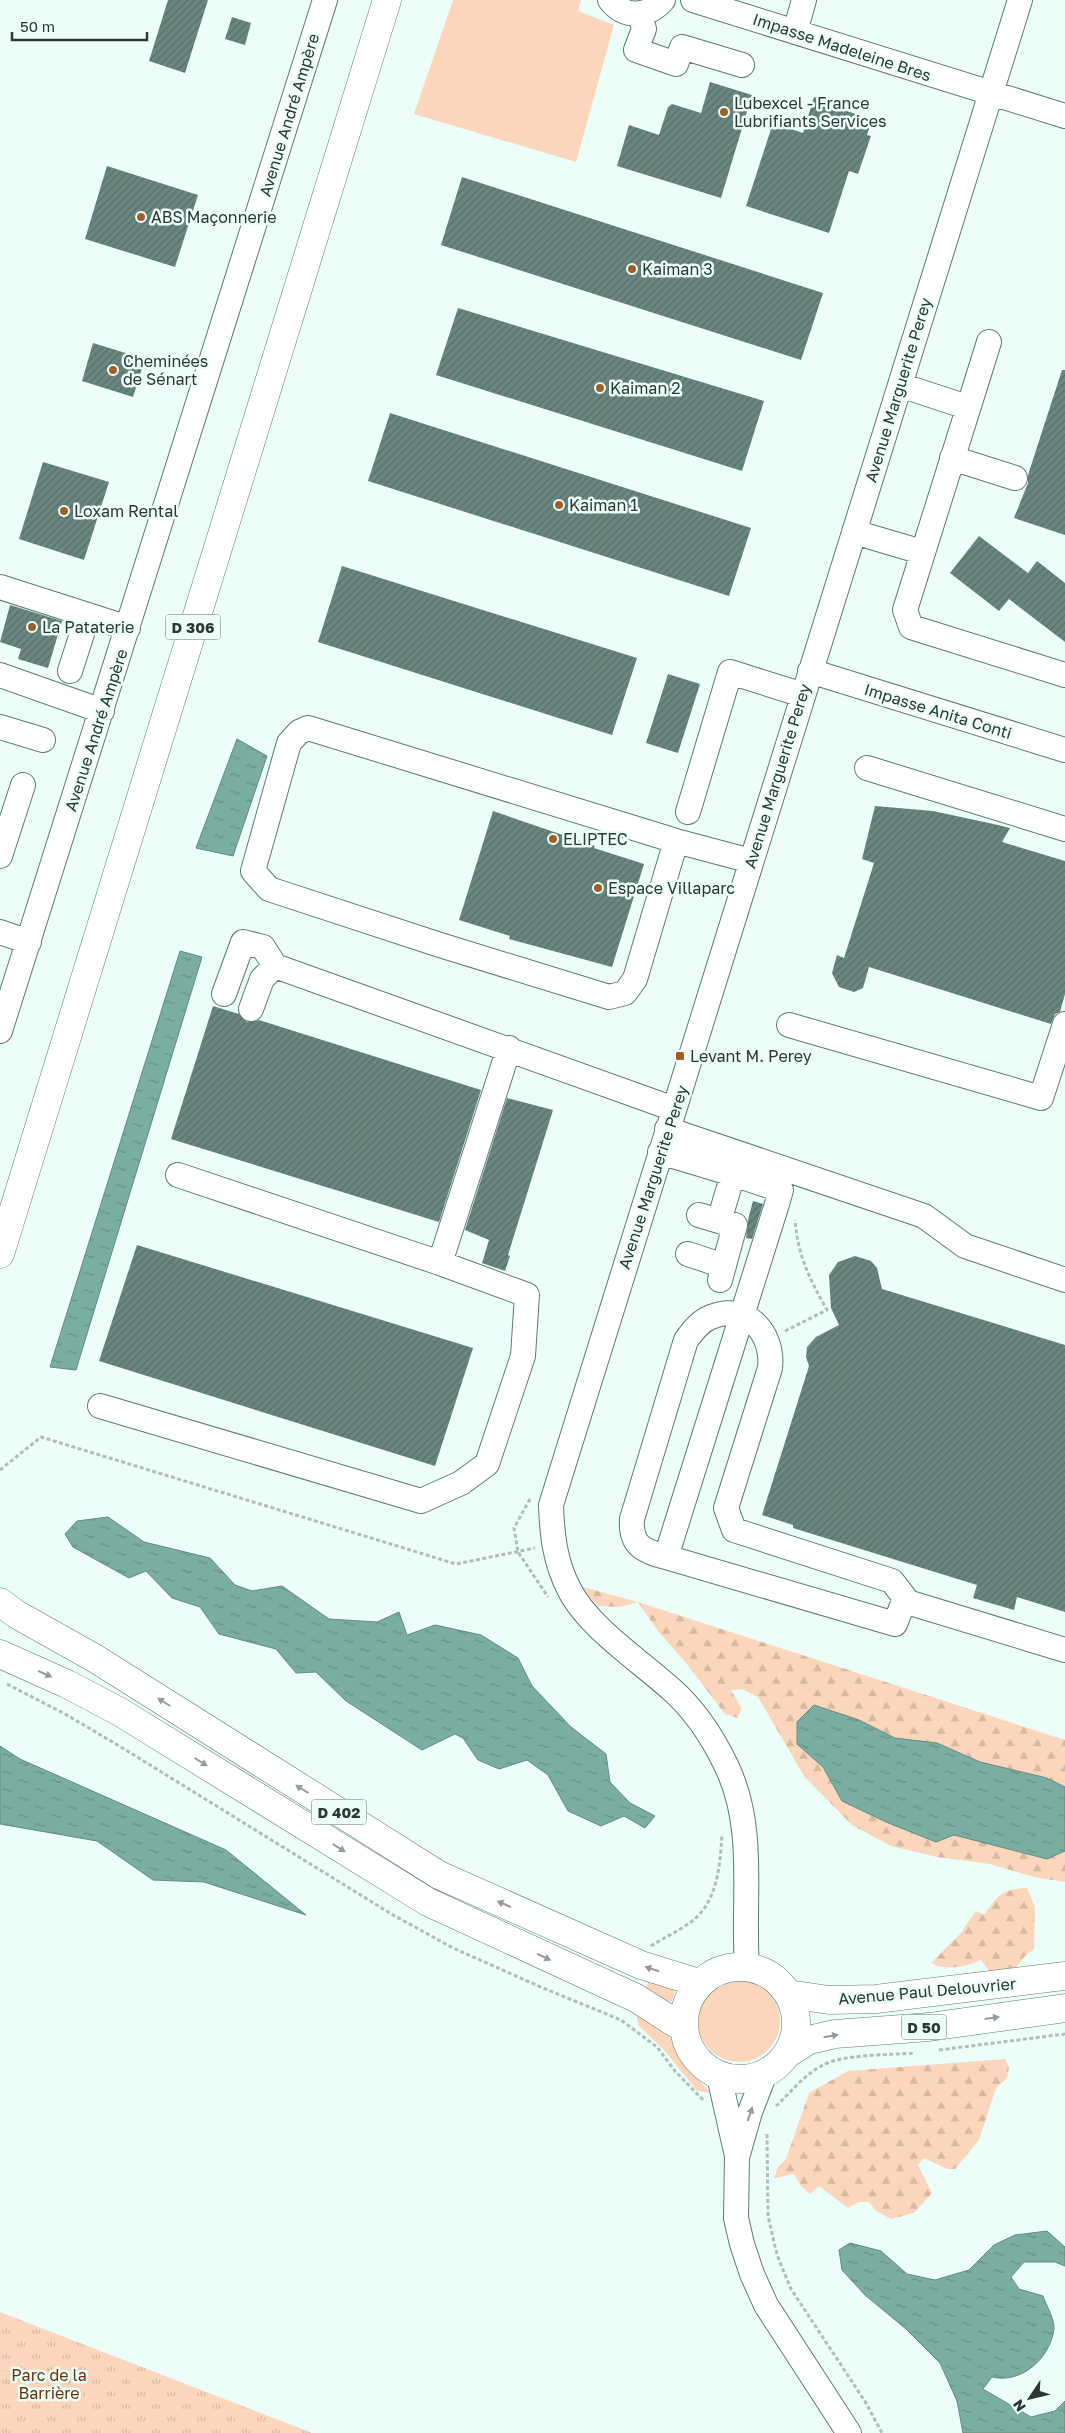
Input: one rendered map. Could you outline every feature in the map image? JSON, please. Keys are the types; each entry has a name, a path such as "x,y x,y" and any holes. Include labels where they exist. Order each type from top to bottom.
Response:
{"main road":[{"name":"D 306","path":"0,1254 387,0"},
{"name":"D 402","path":"0,1602 16,1614 96,1659 440,1875 641,1965 699,1983"},
{"name":"D 402","path":"0,1654 68,1684 120,1712 428,1902 625,2008 683,2028"},
{"path":"729,1967 747,1967 763,1972 778,1981 788,1994 796,2014 795,2035 787,2054 777,2065 765,2073 742,2079 719,2076 702,2065 689,2048 683,2028 686,2004 699,1983 713,1973 729,1967"},
{"name":"Avenue Paul Delouvrier","path":"788,1994 829,2000 876,1999 1065,1976"},
{"name":"Avenue Paul Delouvrier","path":"787,2054 810,2040 835,2034 930,2027 1065,2008"}],"street":[{"name":"Avenue André Ampère","path":"0,1031 325,0"},
{"path":"610,0 622,11 640,14 657,7 663,0"},
{"name":"Impasse Madeleine Bres","path":"693,0 1065,116"},
{"path":"794,32 804,0"},
{"name":"Avenue Marguerite Perey","path":"747,1967 747,1854 741,1804 727,1766 703,1722 673,1690 587,1615 570,1591 553,1545 551,1505 1020,0"},
{"path":"640,14 644,29 636,50 676,64 682,47 742,65"},
{"path":"989,342 967,407 905,610 911,626 1065,675"},
{"path":"900,385 967,407"},
{"path":"952,458 1015,478"},
{"path":"854,532 922,552"},
{"path":"0,587 128,628"},
{"path":"70,671 88,615"},
{"name":"Impasse Anita Conti","path":"810,671 1065,750"},
{"path":"688,812 730,672 803,695"},
{"path":"0,675 102,711"},
{"path":"0,727 43,740"},
{"path":"676,841 635,978 625,993 609,997 440,945 269,889 253,871 289,743 299,732 308,728 676,841 751,862"},
{"path":"867,768 1065,829"},
{"path":"0,856 23,785"},
{"path":"0,932 29,942"},
{"path":"224,994 243,942 262,947 275,966 509,1048 671,1119 924,1216 965,1246 1065,1280"},
{"path":"251,1009 262,979 275,966"},
{"path":"790,1025 1041,1098 1065,1024"},
{"path":"440,1263 509,1048"},
{"path":"660,1152 781,1190 666,1557"},
{"path":"100,1406 421,1501 461,1483 487,1464 522,1356 527,1295 440,1263 178,1174"},
{"path":"688,1254 722,1273 735,1225 709,1218 733,1174"},
{"path":"727,1314 742,1315 762,1328 768,1339 772,1355 770,1368 726,1508 734,1530 892,1581 905,1598 895,1624 645,1551 637,1544 631,1531 686,1340 696,1327 711,1317 727,1314"},
{"path":"904,1601 1065,1650"},
{"path":"737,2156 750,2112 765,2073"},
{"path":"719,2076 737,2156 736,2218 752,2274 766,2305 849,2433"}],"path":[{"path":"768,1339 827,1310 814,1289 798,1251 794,1211 777,1204"},
{"path":"0,1470 41,1437 456,1564 553,1545"},
{"path":"518,1552 534,1579 552,1602"},
{"path":"641,1965 650,1946 691,1922 707,1905 720,1869 723,1827"},
{"path":"767,2128 768,2216 777,2255 791,2289 866,2403 882,2433"}],"green space":[{"path":"453,0 581,0 578,11 614,25 576,162 414,114"},
{"path":"579,1586 638,1602 620,1607 598,1606"},
{"path":"638,1602 1065,1740 1065,1787 1047,1778 980,1762 937,1743 895,1738 859,1720 797,1722 797,1744 823,1767 842,1801 886,1822 954,1835 1047,1859 1065,1851 1065,1882 1034,1877 990,1864 937,1857 891,1846 852,1825 804,1776 758,1697 742,1689 731,1690 742,1709 737,1718 725,1714 686,1663 658,1631"},
{"path":"1027,1888 1035,1907 1034,1949 1024,1957 1017,1967 1002,1975 990,1972 981,1960 955,1967 942,1967 931,1963 960,1934 976,1911 984,1915 1001,1894"},
{"path":"739,1980 755,1983 768,1992 777,2005 780,2021 777,2037 768,2050 755,2059 739,2062 723,2059 710,2050 701,2037 698,2021 701,2005 710,1992 723,1983"},
{"path":"649,1981 673,1987 675,1992 672,2001 665,2002 645,1990"},
{"path":"636,2011 668,2034 683,2064 711,2093 697,2091 664,2050 638,2025"},
{"path":"1005,2059 1009,2068 1007,2078 996,2088 979,2140 955,2169 947,2169 924,2158 918,2165 932,2193 914,2213 891,2219 876,2211 869,2202 859,2202 848,2208 819,2186 810,2194 801,2186 794,2174 774,2178 778,2167 786,2159 809,2093 848,2071"},
{"name":"Parc de la Barrière","path":"0,2312 312,2433 0,2433"}],"water":[{"path":"237,739 267,756 233,856 196,848"},
{"path":"180,951 202,957 76,1370 50,1367"},
{"path":"108,1517 144,1542 210,1558 235,1585 252,1591 282,1586 329,1619 377,1622 399,1612 407,1635 435,1625 481,1635 518,1658 532,1686 571,1727 606,1754 610,1782 630,1803 655,1816 645,1828 624,1816 601,1826 568,1811 548,1775 527,1760 499,1769 478,1760 463,1738 455,1734 422,1750 346,1701 316,1672 296,1673 276,1649 219,1634 200,1607 172,1598 146,1571 129,1578 73,1547 65,1534 77,1521"},
{"path":"814,1705 859,1720 895,1738 937,1743 980,1762 1047,1778 1065,1787 1065,1851 1047,1859 954,1835 936,1842 886,1822 842,1801 823,1767 797,1744 797,1722"},
{"path":"0,1746 20,1759 226,1850 306,1915 204,1882 153,1880 97,1841 0,1824"},
{"path":"1047,2231 1065,2247 1065,2266 1055,2262 1024,2262 1011,2277 1019,2289 1043,2296 1054,2325 1047,2350 1032,2367 1023,2373 1013,2377 992,2377 983,2389 1031,2417 1055,2411 1065,2401 1065,2433 963,2433 957,2401 940,2363 906,2329 865,2295 842,2270 839,2250 850,2243 881,2251 907,2274 935,2280 969,2270 994,2245 1015,2235"}],"building":[{"path":"168,0 208,0 185,73 149,61"},
{"path":"232,17 251,23 245,45 225,39"},
{"path":"710,82 752,95 721,198 617,166 629,125 659,135 668,107 672,104 701,113"},
{"path":"814,97 848,108 847,111 872,120 867,135 871,136 858,174 849,171 829,233 746,206 773,123 803,133"},
{"name":"ABS Maçonnerie","path":"107,166 198,195 175,267 85,239"},
{"name":"Kaiman 3","path":"462,177 823,293 801,360 441,245"},
{"name":"Kaiman 2","path":"458,308 764,401 742,471 436,375"},
{"name":"Cheminées de Sénart","path":"93,343 145,359 133,397 82,381"},
{"path":"1062,370 1065,370 1065,535 1014,518 1028,483 1028,475"},
{"name":"Kaiman 1","path":"390,413 751,528 729,596 368,481"},
{"name":"Loxam Rental","path":"43,462 109,482 84,560 19,539"},
{"path":"979,536 1028,573 1037,561 1065,583 1065,642 1009,599 999,611 950,573"},
{"path":"342,566 637,658 612,735 318,642"},
{"name":"La Pataterie","path":"10,605 62,621 48,668 18,659 21,649 0,642"},
{"path":"668,674 700,684 678,753 646,743"},
{"path":"875,806 933,811 1010,828 1002,842 1065,861 1065,994 1060,1012 1055,1014 1051,1024 869,967 863,988 854,992 839,987 832,973 837,955 844,958 874,863 862,859"},
{"name":"Espace Villaparc","path":"493,811 644,864 612,967 509,939 510,936 459,920"},
{"path":"213,1006 239,1014 247,1022 259,1020 481,1090 439,1222 171,1139"},
{"path":"507,1098 553,1110 508,1255 510,1256 505,1271 482,1263 489,1240 465,1230"},
{"path":"753,1201 763,1204 752,1239 746,1238"},
{"path":"137,1245 473,1348 435,1466 99,1361"},
{"path":"855,1256 871,1261 877,1268 882,1289 1065,1345 1065,1612 1017,1597 1014,1610 973,1598 977,1585 793,1528 793,1525 762,1515 809,1366 806,1357 807,1347 816,1337 839,1325 831,1308 829,1275 838,1262"}],"place":[{"name":"Lubexcel - France Lubrifiants Services","path":"724,112"},
{"name":"ABS Maçonnerie","path":"141,217"},
{"name":"Kaiman 3","path":"632,269"},
{"name":"Cheminées de Sénart","path":"113,370"},
{"name":"Kaiman 2","path":"600,388"},
{"name":"Kaiman 1","path":"559,505"},
{"name":"Loxam Rental","path":"64,511"},
{"name":"La Pataterie","path":"32,627"},
{"name":"ELIPTEC","path":"553,839"},
{"name":"Espace Villaparc","path":"598,888"},
{"name":"Levant M. Perey","path":"680,1056"}]}
